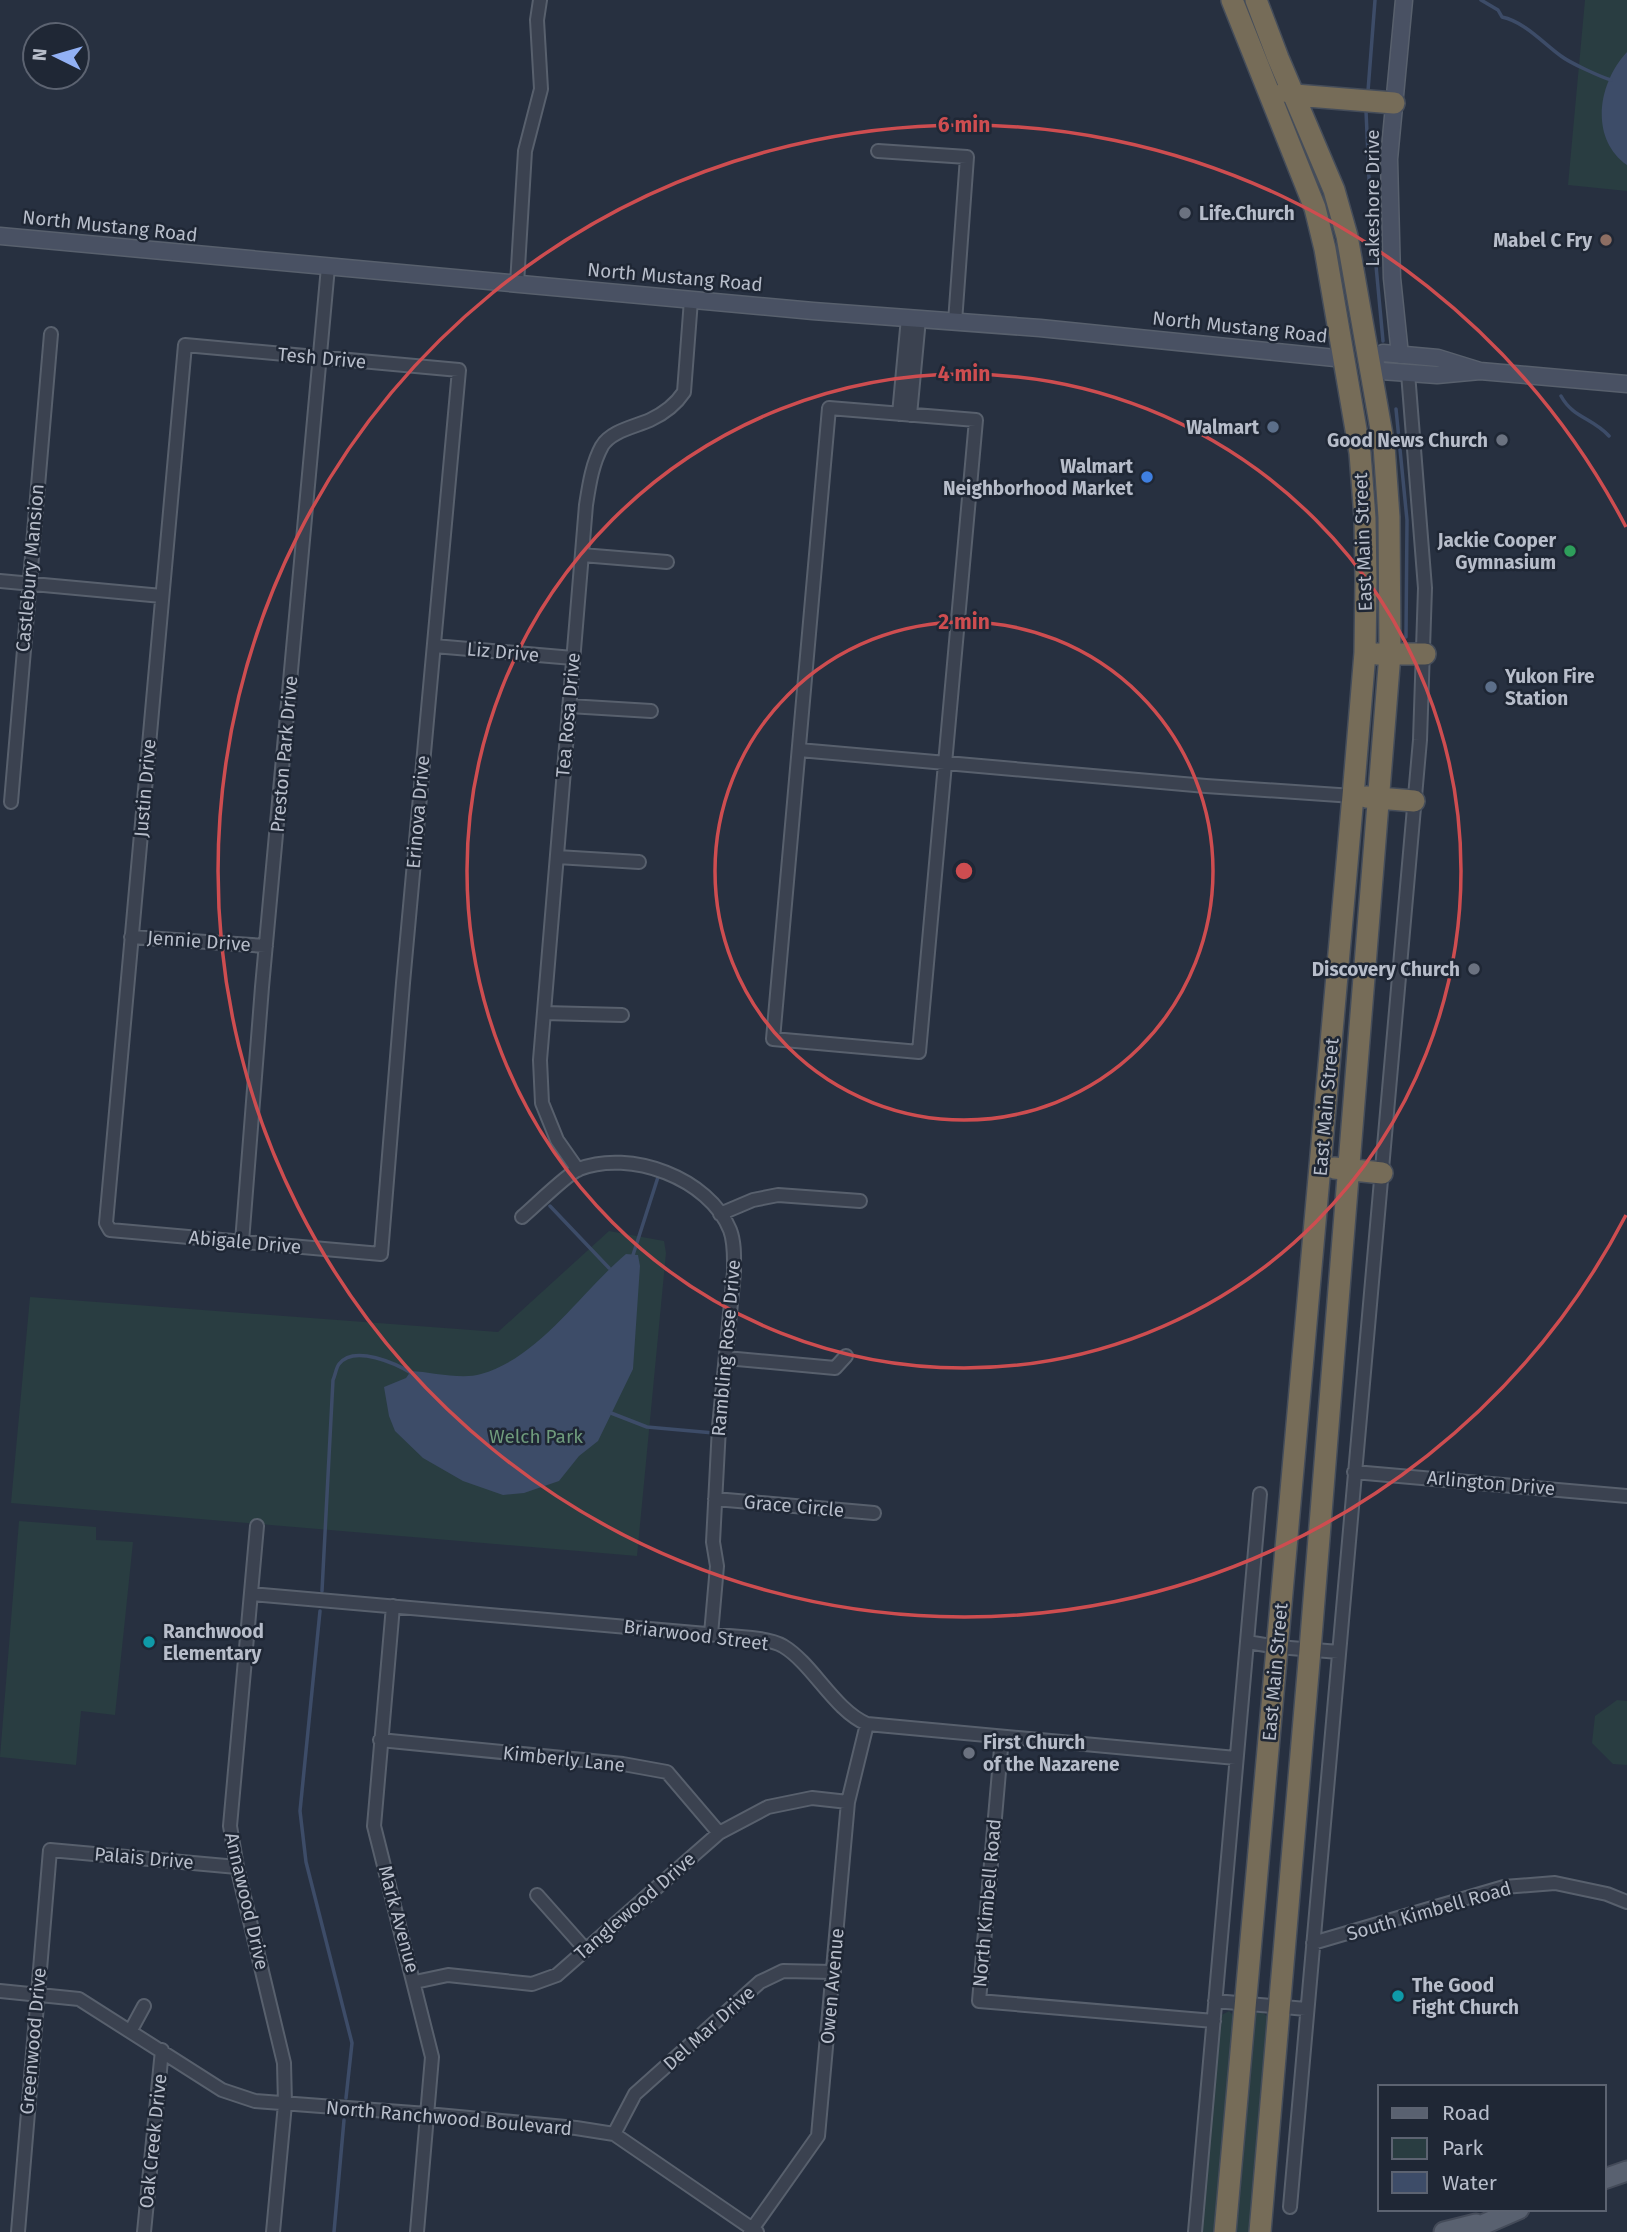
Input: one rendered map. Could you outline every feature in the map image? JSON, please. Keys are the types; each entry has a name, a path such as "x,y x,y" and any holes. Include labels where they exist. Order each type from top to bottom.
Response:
{"highway":[{"name":"East Main Street","path":"1232,0 1267,60"},
{"name":"East Main Street","path":"1226,2232 1364,653 1365,518 1360,453 1345,359 1315,208 1267,60 1256,0"},
{"path":"1267,60 1279,88 1295,95 1394,103"},
{"path":"1267,60 1313,91 1339,99"},
{"name":"East Main Street","path":"1261,2231 1390,654 1389,517 1384,446 1370,360 1347,236 1334,190 1295,95"},
{"path":"1318,150 1321,111 1339,99"},
{"path":"1345,359 1370,360"},
{"path":"1364,653 1425,654"},
{"path":"1353,796 1414,801"},
{"path":"1321,1167 1382,1173"}],"main road":[{"path":"1606,2178 1627,2171"},
{"path":"1466,2232 1514,2211"},
{"path":"1444,2232 1497,2218"}],"street":[{"path":"517,284 525,151 541,89 537,20 540,0"},
{"name":"Lakeshore Drive","path":"1401,355 1392,278 1389,159 1404,0"},
{"path":"878,151 967,157 956,322"},
{"name":"North Mustang Road","path":"0,236 691,300 1040,328 1345,359"},
{"name":"Preston Park Drive","path":"242,1242 266,946 328,267"},
{"name":"Tea Rosa Drive","path":"578,1170 557,1140 542,1103 540,1059 586,505 591,477 603,445 615,434 653,418 677,401 684,392 691,300"},
{"path":"904,414 913,318"},
{"name":"Castlebury Mansion","path":"11,802 51,334"},
{"name":"Tesh Drive","path":"185,345 459,370"},
{"name":"Justin Drive","path":"110,1230 106,1223 185,345"},
{"path":"1480,371 1438,358 1383,354 1370,360 1381,371 1437,375 1480,371 1627,384"},
{"name":"Erinova Drive","path":"381,1254 402,983 459,370"},
{"path":"1290,2207 1382,1173 1425,654 1426,588 1408,373"},
{"path":"829,408 904,414 976,421 919,1052 773,1039 829,408"},
{"path":"582,555 667,562"},
{"path":"0,581 162,596"},
{"name":"Liz Drive","path":"434,646 573,658"},
{"path":"569,706 651,712"},
{"path":"799,750 1206,786 1353,796"},
{"path":"556,857 639,862"},
{"name":"Jennie Drive","path":"131,937 266,946"},
{"path":"544,1013 622,1015"},
{"name":"Rambling Rose Drive","path":"522,1217 578,1170 617,1162 664,1170 715,1206 730,1230 734,1248 734,1272 712,1542 717,1566 711,1634"},
{"path":"720,1214 753,1200 778,1195 860,1201"},
{"name":"Abigale Drive","path":"110,1230 381,1254"},
{"path":"726,1358 835,1368 846,1356"},
{"name":"Arlington Drive","path":"1354,1472 1627,1496"},
{"name":"East Main Street","path":"1195,2232 1260,1494"},
{"name":"Grace Circle","path":"715,1499 874,1513"},
{"name":"Annawood Drive","path":"257,1526 230,1807 231,1835 237,1867 284,2063 285,2105 273,2232"},
{"name":"Briarwood Street","path":"251,1594 752,1637 784,1647 859,1721 867,1724"},
{"name":"Mark Avenue","path":"393,1606 374,1826 432,2057 417,2232"},
{"path":"1247,1643 1339,1652"},
{"path":"867,1724 1236,1758"},
{"name":"Owen Avenue","path":"753,2231 818,2136 848,1802 867,1724"},
{"name":"North Kimbell Road","path":"1002,1737 978,2001 1214,2021"},
{"name":"Kimberly Lane","path":"380,1740 623,1764 667,1772 719,1833"},
{"name":"Tanglewood Drive","path":"415,1982 448,1975 532,1984 557,1975 719,1833 768,1807 812,1798 848,1802"},
{"name":"Palais Drive","path":"50,1850 237,1867"},
{"name":"Greenwood Drive","path":"18,2232 50,1850"},
{"name":"South Kimbell Road","path":"1313,1943 1504,1887 1555,1883 1607,1894 1627,1902"},
{"path":"537,1895 585,1949"},
{"name":"Del Mar Drive","path":"614,2134 635,2094 760,1982 783,1971 834,1972"},
{"name":"North Ranchwood Boulevard","path":"0,1991 79,1998 232,2095 255,2101 427,2114 614,2134 753,2231"},
{"path":"1215,2001 1306,2009"},
{"path":"131,2030 144,2006"},
{"name":"Oak Creek Drive","path":"144,2232 162,2050"}],"green space":[{"path":"1585,0 1627,0 1627,191 1568,185"},
{"name":"Welch Park","path":"609,1231 664,1241 666,1253 637,1556 11,1503 30,1297 498,1332"},
{"path":"19,1521 96,1527 96,1540 133,1542 115,1715 81,1711 76,1765 0,1757"},
{"path":"1617,1700 1627,1701 1627,1765 1613,1764 1592,1743 1595,1716"},
{"path":"1229,2011 1238,2020 1219,2232 1201,2232 1220,2016"},
{"path":"1263,2013 1271,2019 1254,2232 1235,2232 1252,2017"}],"water":[{"path":"1627,52 1627,165 1615,154 1607,140 1602,110 1609,79"},
{"path":"626,1254 638,1255 640,1266 633,1369 598,1441 579,1456 559,1481 524,1493 503,1495 463,1481 423,1458 395,1431 389,1416 384,1387 406,1378 411,1371 473,1376 502,1366 541,1339"}],"waterway":[{"path":"1368,91 1375,0"},
{"path":"1481,0 1498,10 1502,17 1526,28 1565,59 1611,80"},
{"path":"1366,111 1370,201 1383,341"},
{"path":"1561,396 1571,409 1609,436"},
{"path":"1396,409 1407,520 1406,637"},
{"path":"633,1255 659,1174"},
{"path":"550,1206 609,1268"},
{"path":"322,1591 333,1380 337,1368 346,1358 365,1356 387,1361 413,1374"},
{"path":"611,1413 647,1427 714,1433"},
{"path":"320,1611 300,1811 306,1862 352,2043 346,2098"},
{"path":"334,2232 344,2120"}],"place":[{"name":"Life.Church","path":"1185,213"},
{"name":"Mabel C Fry","path":"1606,240"},
{"name":"Walmart","path":"1273,427"},
{"name":"Good News Church","path":"1502,440"},
{"name":"Walmart Neighborhood Market","path":"1147,477"},
{"name":"Jackie Cooper Gymnasium","path":"1570,551"},
{"name":"Yukon Fire Station","path":"1491,687"},
{"name":"Discovery Church","path":"1474,969"},
{"name":"Ranchwood Elementary","path":"149,1642"},
{"name":"First Church of the Nazarene","path":"969,1753"},
{"name":"The Good Fight Church","path":"1398,1996"}]}
